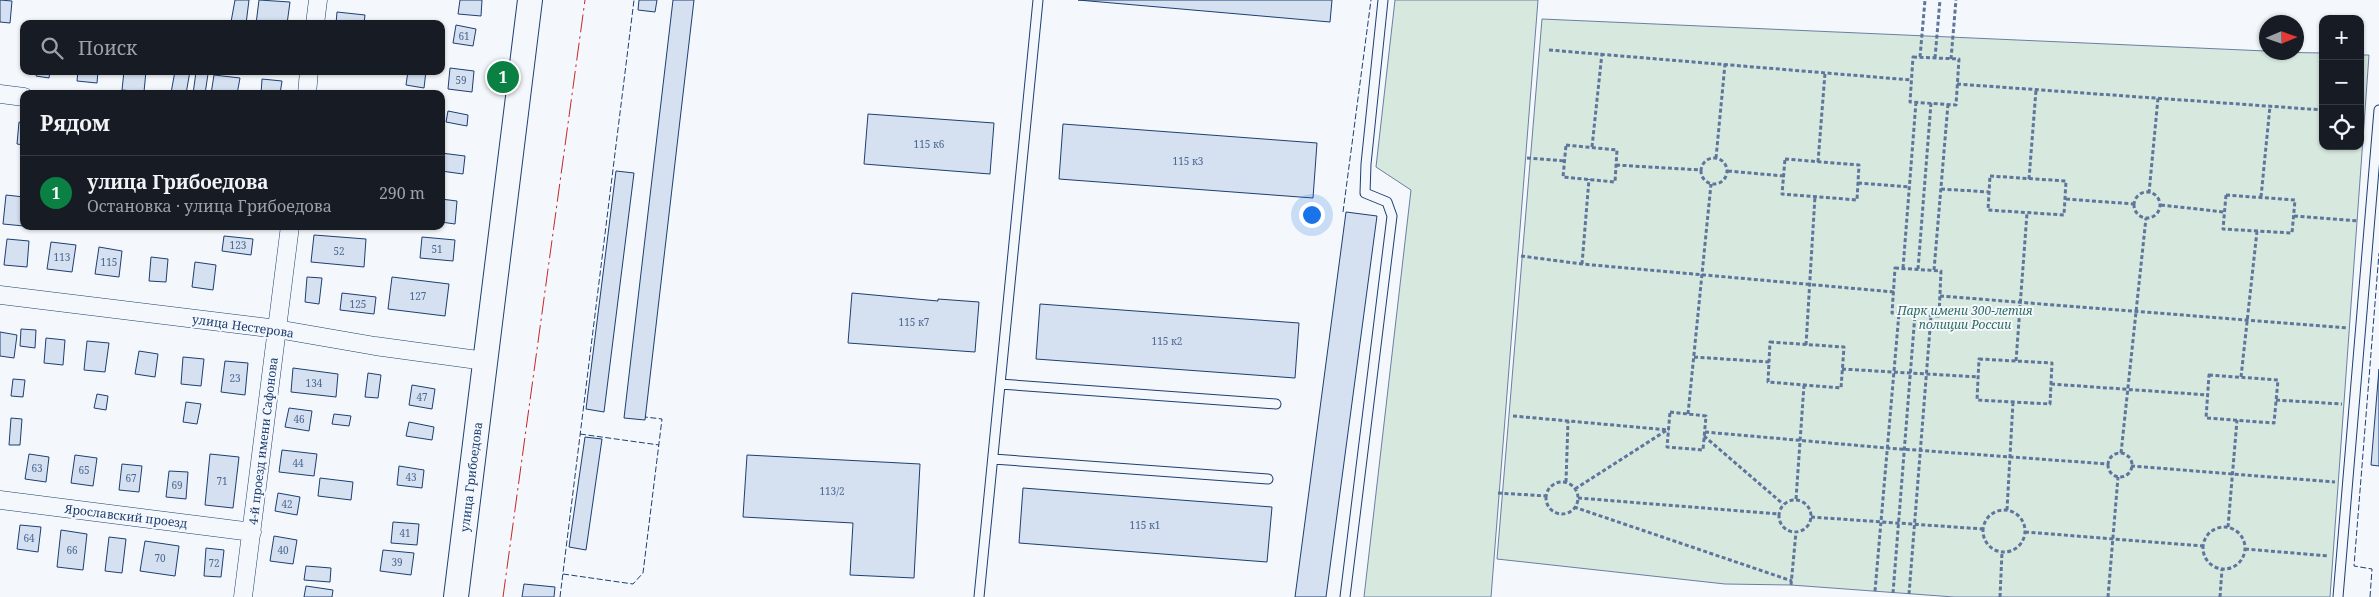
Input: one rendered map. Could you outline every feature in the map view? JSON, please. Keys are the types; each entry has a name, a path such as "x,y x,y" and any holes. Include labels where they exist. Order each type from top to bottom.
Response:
{"street":[{"path":"316,20 318,0"},
{"name":"улица Грибоедова","path":"456,597 530,0"},
{"path":"307,90 308,75"},
{"path":"0,94 20,96"},
{"name":"4-й проезд имени Сафонова","path":"243,597 289,230"},
{"name":"улица Нестерова","path":"0,295 277,329 375,346 485,361"},
{"name":"Ярославский проезд","path":"0,500 252,532"}],"lane":[{"path":"979,597 1038,0"},
{"path":"1345,597 1392,216 1387,202 1365,194 1366,164 1383,0"},
{"path":"2338,597 2379,110"},
{"path":"1000,384 1276,404"},
{"path":"993,459 1268,479"}],"path":[{"path":"1920,57 1925,0"},
{"path":"1935,58 1940,0"},
{"path":"1951,59 1956,0"},
{"path":"1549,50 1911,80"},
{"path":"1592,148 1602,53"},
{"path":"1913,56 1920,57 1958,60 1956,105 1910,102 1913,56"},
{"path":"1716,158 1725,64"},
{"path":"1818,162 1825,73"},
{"path":"1957,84 2319,110"},
{"path":"2029,179 2036,90"},
{"path":"2149,193 2158,98"},
{"path":"1903,268 1916,102"},
{"path":"1918,270 1931,103"},
{"path":"1934,270 1948,104"},
{"path":"2261,197 2270,106"},
{"path":"1566,145 1592,148 1617,150 1614,182 1563,177 1566,145"},
{"path":"1527,158 1564,161"},
{"path":"1710,158 1716,158 1725,163 1728,171 1724,181 1711,184 1703,178 1701,170 1704,162 1710,158"},
{"path":"1785,160 1818,162 1859,165 1857,200 1782,194 1785,160"},
{"path":"1616,165 1701,170"},
{"path":"1728,171 1784,176"},
{"path":"1990,176 2066,181 2064,215 1988,210 1989,192 1990,176"},
{"path":"1582,264 1589,179"},
{"path":"1858,183 1910,187"},
{"path":"1688,414 1711,184"},
{"path":"1941,189 1989,192"},
{"path":"2142,193 2149,193 2158,197 2160,205 2157,215 2146,218 2141,217 2135,212 2134,204 2137,197 2142,193"},
{"path":"2226,195 2294,200 2292,233 2223,229 2224,212 2226,195"},
{"path":"1806,345 1815,196"},
{"path":"2066,199 2134,204"},
{"path":"2160,205 2224,212"},
{"path":"2016,361 2027,213"},
{"path":"2294,216 2371,222"},
{"path":"2121,453 2146,218"},
{"path":"2241,377 2258,231"},
{"path":"1521,256 1582,264 1894,292"},
{"path":"1895,268 1903,268 1941,271 1938,316 1892,313 1895,268"},
{"path":"1940,296 2361,330"},
{"path":"1875,591 1899,313"},
{"path":"1893,593 1915,314"},
{"path":"1909,594 1931,316"},
{"path":"1770,342 1844,347 1841,388 1768,382 1769,362 1770,342"},
{"path":"1694,357 1769,362"},
{"path":"1980,359 2016,361 2052,363 2050,404 1977,400 1980,359"},
{"path":"1842,369 1978,377"},
{"path":"2209,375 2241,377 2278,380 2274,423 2206,418 2209,375"},
{"path":"2051,384 2208,396"},
{"path":"1796,499 1804,385"},
{"path":"2276,400 2355,405"},
{"path":"2007,510 2013,402"},
{"path":"1670,412 1688,414 1706,416 1703,450 1667,447 1670,412"},
{"path":"1513,416 1669,430"},
{"path":"2228,527 2237,420"},
{"path":"1566,482 1568,421"},
{"path":"1575,489 1669,430"},
{"path":"1704,434 2108,464"},
{"path":"1704,434 1783,504"},
{"path":"2121,453 2131,459 2132,466 2128,474 2118,477 2109,471 2108,464 2112,456 2121,453"},
{"path":"2132,466 2348,483"},
{"path":"2108,597 2118,477"},
{"path":"1566,482 1575,489 1578,498 1574,507 1564,513 1557,513 1550,509 1546,501 1552,485 1566,482"},
{"path":"1498,494 1547,496"},
{"path":"1578,498 1780,514"},
{"path":"1796,499 1804,502 1810,509 1811,516 1807,526 1796,532 1788,530 1781,524 1780,514 1783,504 1796,499"},
{"path":"1574,507 1791,583 1796,532"},
{"path":"2007,510 2018,515 2024,525 2025,532 2020,545 2009,551 2002,552 1989,546 1985,541 1983,529 1986,520 1992,513 2007,510"},
{"path":"1811,516 1983,529"},
{"path":"2228,527 2239,532 2245,542 2245,549 2240,562 2236,566 2222,569 2210,563 2203,546 2206,537 2212,530 2228,527"},
{"path":"2025,532 2203,546"},
{"path":"2245,549 2342,557"},
{"path":"2000,597 2002,552"},
{"path":"2220,597 2222,569"}],"green space":[{"path":"1395,0 1538,0 1491,597 1364,597 1411,190 1376,167"},
{"name":"Парк имени 300-летия полиции России","path":"1542,19 2259,51 2259,60 2304,60 2304,53 2319,53 2319,150 2362,150 2330,597 1954,597 1791,585 1725,584 1497,559"},
{"name":"Парк имени 300-летия полиции России","path":"2364,55 2369,55 2364,124"}],"building":[{"path":"0,0 12,1 10,23 0,22"},
{"path":"235,0 249,0 246,20 231,20"},
{"path":"259,0 290,2 288,20 256,20"},
{"path":"460,0 482,0 481,16 458,14"},
{"path":"639,0 657,0 655,12 638,10"},
{"path":"673,0 694,0 645,420 624,418"},
{"path":"1078,0 1332,0 1330,22"},
{"path":"337,12 365,15 364,20 336,20"},
{"path":"456,25 476,29 473,46 453,43"},
{"path":"450,68 474,71 472,92 448,89"},
{"path":"36,75 49,75 49,78"},
{"path":"78,75 98,75 97,83 77,81"},
{"path":"124,75 146,75 144,90 122,90"},
{"path":"174,75 189,75 187,90 172,90"},
{"path":"196,75 208,75 206,90 194,90"},
{"path":"214,75 240,78 238,90 212,90"},
{"path":"407,75 426,75 424,88 406,85"},
{"path":"262,79 282,81 281,90 261,90"},
{"path":"448,111 468,115 467,126 446,122"},
{"path":"868,114 994,123 990,174 864,164"},
{"path":"19,122 20,144 17,144"},
{"path":"1063,124 1317,143 1313,198 1059,179"},
{"path":"445,154 465,156 463,174 445,172"},
{"path":"616,171 634,173 604,412 586,409"},
{"path":"6,195 20,197 20,226 3,224"},
{"path":"445,200 457,201 455,224 445,223"},
{"path":"1346,212 1377,216 1326,597 1295,597"},
{"path":"314,235 366,239 364,267 311,262"},
{"path":"224,236 253,239 251,255 222,251"},
{"path":"422,237 455,240 453,261 420,258"},
{"path":"7,239 29,241 27,267 4,265"},
{"path":"51,242 76,245 72,272 47,269"},
{"path":"99,247 122,251 119,277 95,274"},
{"path":"151,257 168,259 166,282 149,281"},
{"path":"195,262 216,265 213,290 192,287"},
{"path":"307,277 322,278 319,304 305,302"},
{"path":"392,277 449,284 445,316 388,309"},
{"path":"342,293 376,297 374,314 340,310"},
{"path":"852,293 938,301 938,299 979,302 975,352 848,343"},
{"path":"1040,304 1299,323 1295,378 1036,359"},
{"path":"21,329 36,330 35,348 20,346"},
{"path":"0,332 17,335 14,358 0,356"},
{"path":"46,338 65,340 63,365 44,363"},
{"path":"87,341 109,343 105,372 84,370"},
{"path":"139,351 158,354 155,377 135,374"},
{"path":"183,357 204,359 201,386 181,384"},
{"path":"225,361 248,363 245,395 221,392"},
{"path":"293,368 338,374 336,397 291,392"},
{"path":"2379,369 2379,466 2371,465"},
{"path":"368,373 381,375 378,398 365,397"},
{"path":"13,379 25,380 23,397 11,396"},
{"path":"412,385 435,389 432,409 409,405"},
{"path":"97,394 108,396 106,410 94,408"},
{"path":"186,402 201,404 197,424 183,422"},
{"path":"289,408 312,411 309,431 285,427"},
{"path":"334,414 351,416 349,426 332,424"},
{"path":"11,418 22,419 20,445 9,445"},
{"path":"409,422 434,427 432,440 406,436"},
{"path":"585,437 602,439 586,550 569,547"},
{"path":"282,450 317,454 314,476 279,472"},
{"path":"29,454 49,457 46,482 25,479"},
{"path":"210,454 239,457 233,508 205,505"},
{"path":"75,455 97,458 93,486 71,483"},
{"path":"747,455 920,464 914,578 850,575 853,523 743,517"},
{"path":"122,464 142,466 139,492 119,490"},
{"path":"399,466 424,470 422,488 397,485"},
{"path":"169,471 188,472 186,499 166,497"},
{"path":"320,478 353,482 351,500 318,496"},
{"path":"1023,488 1272,507 1267,562 1019,543"},
{"path":"278,493 300,497 297,515 275,511"},
{"path":"393,522 419,524 417,545 391,543"},
{"path":"20,525 41,527 38,552 17,549"},
{"path":"61,530 87,534 83,570 57,567"},
{"path":"274,536 297,540 293,564 270,561"},
{"path":"109,537 126,539 122,573 105,571"},
{"path":"145,541 179,546 175,576 140,571"},
{"path":"206,548 224,550 221,577 204,576"},
{"path":"383,550 414,553 411,575 380,571"},
{"path":"306,566 331,568 330,582 304,580"},
{"path":"524,584 555,587 554,597 522,597"},
{"path":"306,586 333,590 332,597 304,597"}],"fence":[{"path":"560,597 634,0"},
{"path":"1343,212 1371,0"},
{"path":"2370,597 2372,569 2354,566 2379,253"},
{"path":"563,574 633,584 643,573 662,419 645,417"},
{"path":"580,434 659,445"}],"power":[{"path":"503,597 585,0"}],"place":[{"name":"улица Грибоедова","path":"503,77"}]}
